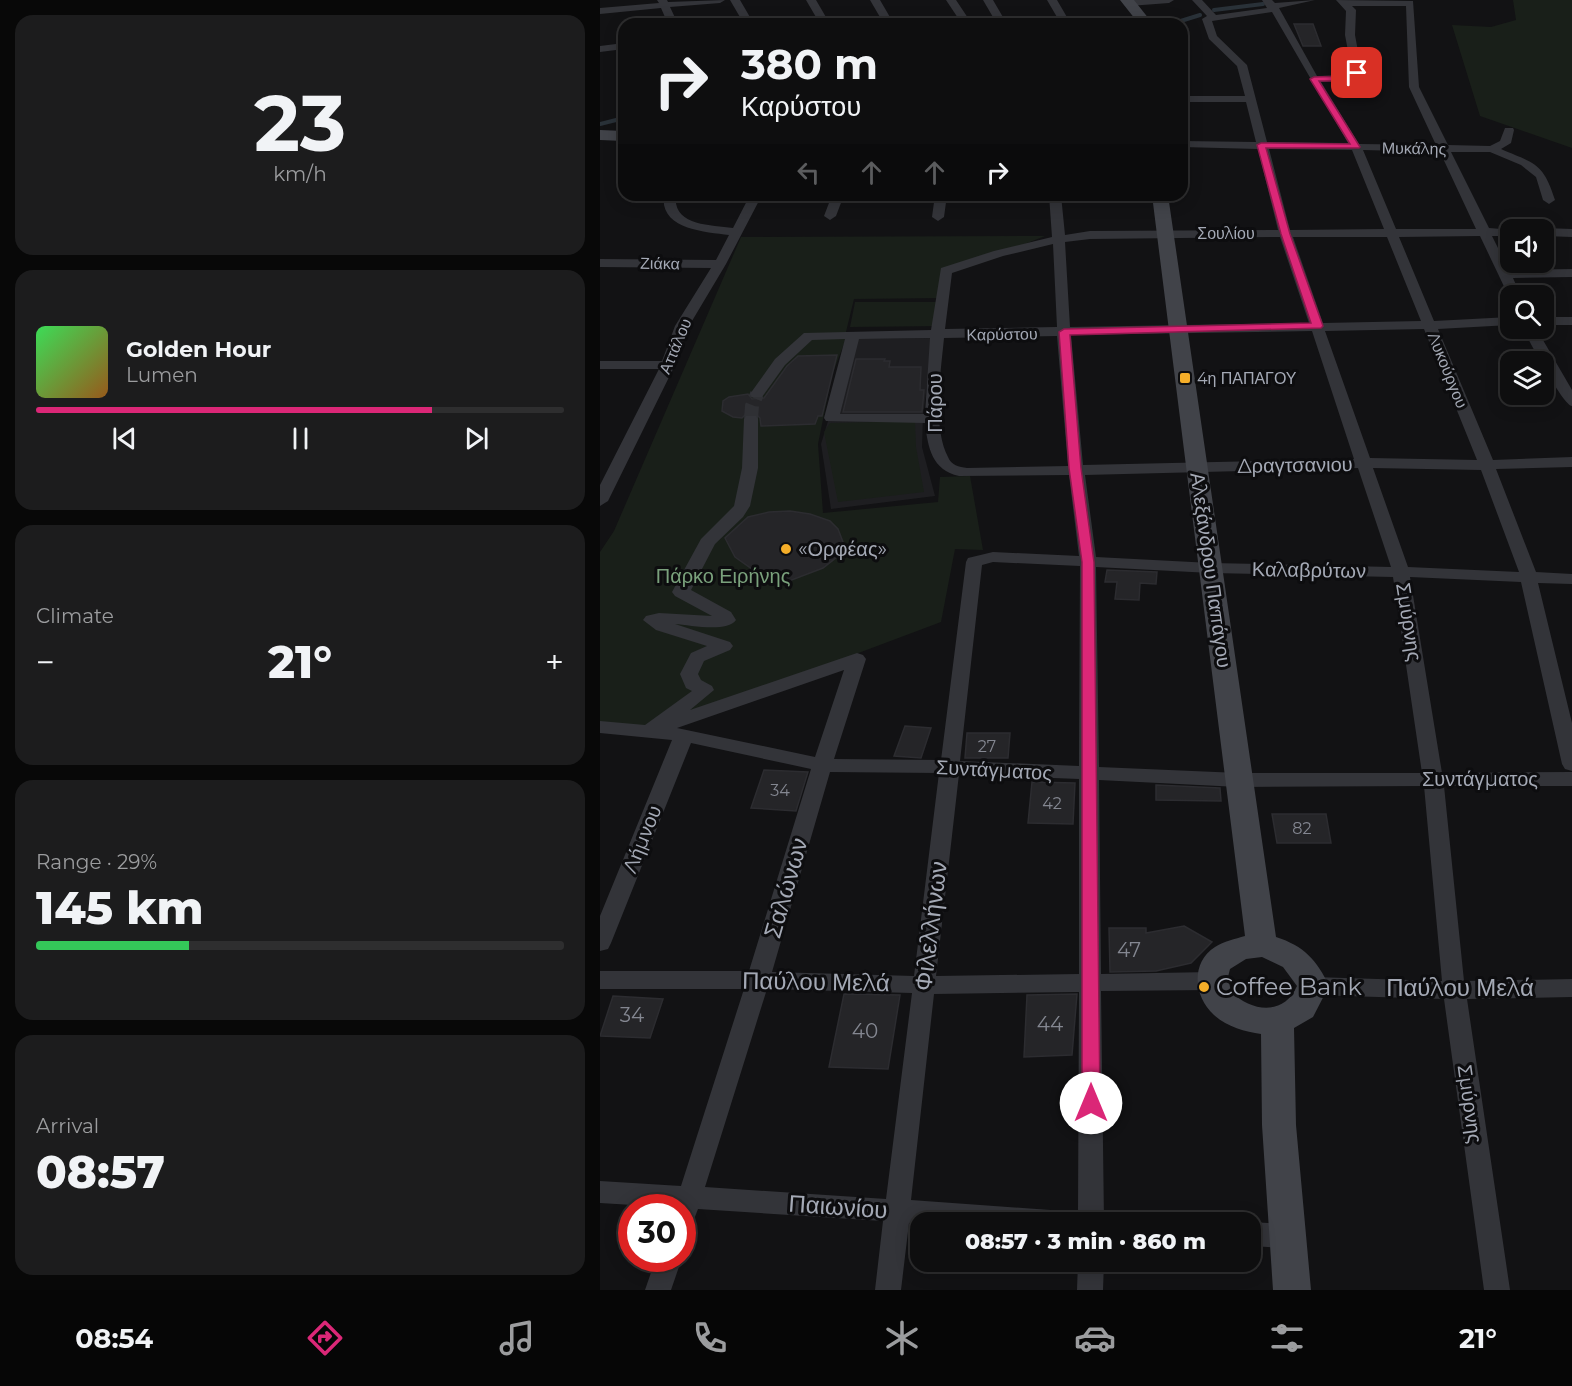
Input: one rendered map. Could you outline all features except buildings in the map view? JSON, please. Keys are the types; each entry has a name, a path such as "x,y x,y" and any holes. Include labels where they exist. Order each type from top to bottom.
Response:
{"street":[{"path":"600,11 663,2 720,0"},
{"path":"735,0 746,18"},
{"path":"812,0 822,18"},
{"path":"875,0 886,18"},
{"path":"951,0 963,18"},
{"path":"988,0 998,18"},
{"path":"1052,0 1062,18"},
{"path":"1128,2 1169,0"},
{"path":"1197,0 1215,18 1270,10 1270,3 1310,0"},
{"path":"1343,1 1410,3 1414,87 1500,262"},
{"path":"1314,79 1349,78 1357,73 1350,35 1351,10 1343,1"},
{"path":"663,2 670,18"},
{"path":"1128,2 1141,18"},
{"name":"Λυκούργου","path":"1270,3 1356,147 1487,465 1528,578 1572,764"},
{"name":"Σμύρνης","path":"1215,18 1207,19 1212,37 1242,65 1285,234 1401,572 1433,779 1454,990 1497,1290"},
{"path":"600,49 618,47"},
{"path":"1188,99 1249,99"},
{"path":"1492,149 1505,143 1509,130"},
{"path":"600,135 618,136"},
{"name":"Μυκάλης","path":"1188,144 1492,149 1525,163 1541,175 1549,200"},
{"path":"670,201 669,210 680,220 735,232"},
{"name":"Αττάλου","path":"602,492 668,365 682,326 720,264 753,201"},
{"path":"830,216 836,201"},
{"path":"938,218 940,201"},
{"path":"1056,201 1075,468 1088,562 1091,1212"},
{"name":"Αλεξάνδρου Παπάγου","path":"1161,201 1262,945"},
{"name":"Σουλίου","path":"946,271 973,261 1060,239 1090,235 1500,232"},
{"path":"1554,232 1572,232"},
{"name":"Ζιάκα","path":"600,263 720,264"},
{"name":"Πάρου","path":"946,271 936,335 933,419 939,458 947,468"},
{"path":"1506,273 1511,285"},
{"path":"1554,273 1572,273"},
{"name":"Καρύστου","path":"757,394 780,359 810,336 1429,325 1500,321"},
{"path":"1554,321 1572,321"},
{"path":"853,335 831,418 933,419"},
{"path":"1535,339 1572,402"},
{"path":"600,364 668,365"},
{"path":"648,732 705,690 693,684 689,674 697,657 724,646 662,626 652,620 659,618 722,622 728,620 725,616 681,592 689,583 708,542 739,512 749,476 751,419"},
{"name":"Δραγτσανιου","path":"947,468 967,472 1364,463 1487,465 1572,462"},
{"name":"Καλαβρύτων","path":"974,562 993,557 1211,568 1572,579"},
{"name":"Φιλελλήνων","path":"888,1290 974,562"},
{"name":"Σαλώνων","path":"648,732 857,659 821,765 760,980 691,1194"},
{"name":"Συντάγματος","path":"600,727 684,735 821,765 950,767 1239,780 1572,778"},
{"name":"Λήμνου","path":"600,943 684,735"},
{"path":"1262,945 1289,953 1299,961 1306,970 1312,986 1307,1001 1300,1010 1277,1020 1255,1020 1233,1013 1218,999 1212,981 1214,969 1232,950 1262,945"},
{"name":"Παύλου Μελά","path":"600,980 760,980 924,985 1212,981"},
{"name":"Παύλου Μελά","path":"1312,986 1454,990 1572,988"},
{"path":"1277,1020 1279,1125 1292,1290"},
{"name":"Παιωνίου","path":"600,1192 618,1196"},
{"name":"Παιωνίου","path":"696,1209 913,1212"},
{"path":"1261,1235 1287,1236"},
{"path":"658,1290 664,1272"},
{"path":"1090,1290 1091,1272"}],"shaded area":[{"path":"933,338 923,416 922,447 935,496 831,509 821,444 853,339"}],"green space":[{"path":"1513,0 1572,0 1572,148 1480,116 1452,25 1491,27 1516,20"},
{"name":"Πάρκο Ειρήνης","path":"1045,236 946,275 943,298 854,299 845,336 847,336 832,375 818,444 823,513 938,502 940,477 970,476 983,550 955,549 941,622 648,732 600,723 600,552 614,531 741,237"},
{"path":"855,302 942,302 943,326 850,327"},
{"path":"915,421 916,447 924,492 838,502 824,432 830,423"}],"waterway":[{"path":"1214,10 1263,4"},
{"path":"1188,19 1200,15"},
{"path":"600,124 618,120"}],"tunnel":[{"path":"751,419 752,406 757,394"}],"place":[{"name":"4η ΠΑΠΑΓΟΥ","path":"1185,378"},
{"name":"«Ορφέας»","path":"786,549"},
{"name":"Coffee Bank","path":"1204,987"}],"route":[{"path":"1091,1103 1088,562 1075,468 1064,332 1317,326 1285,234 1261,145 1356,147 1314,79 1349,78 1357,73"}]}
